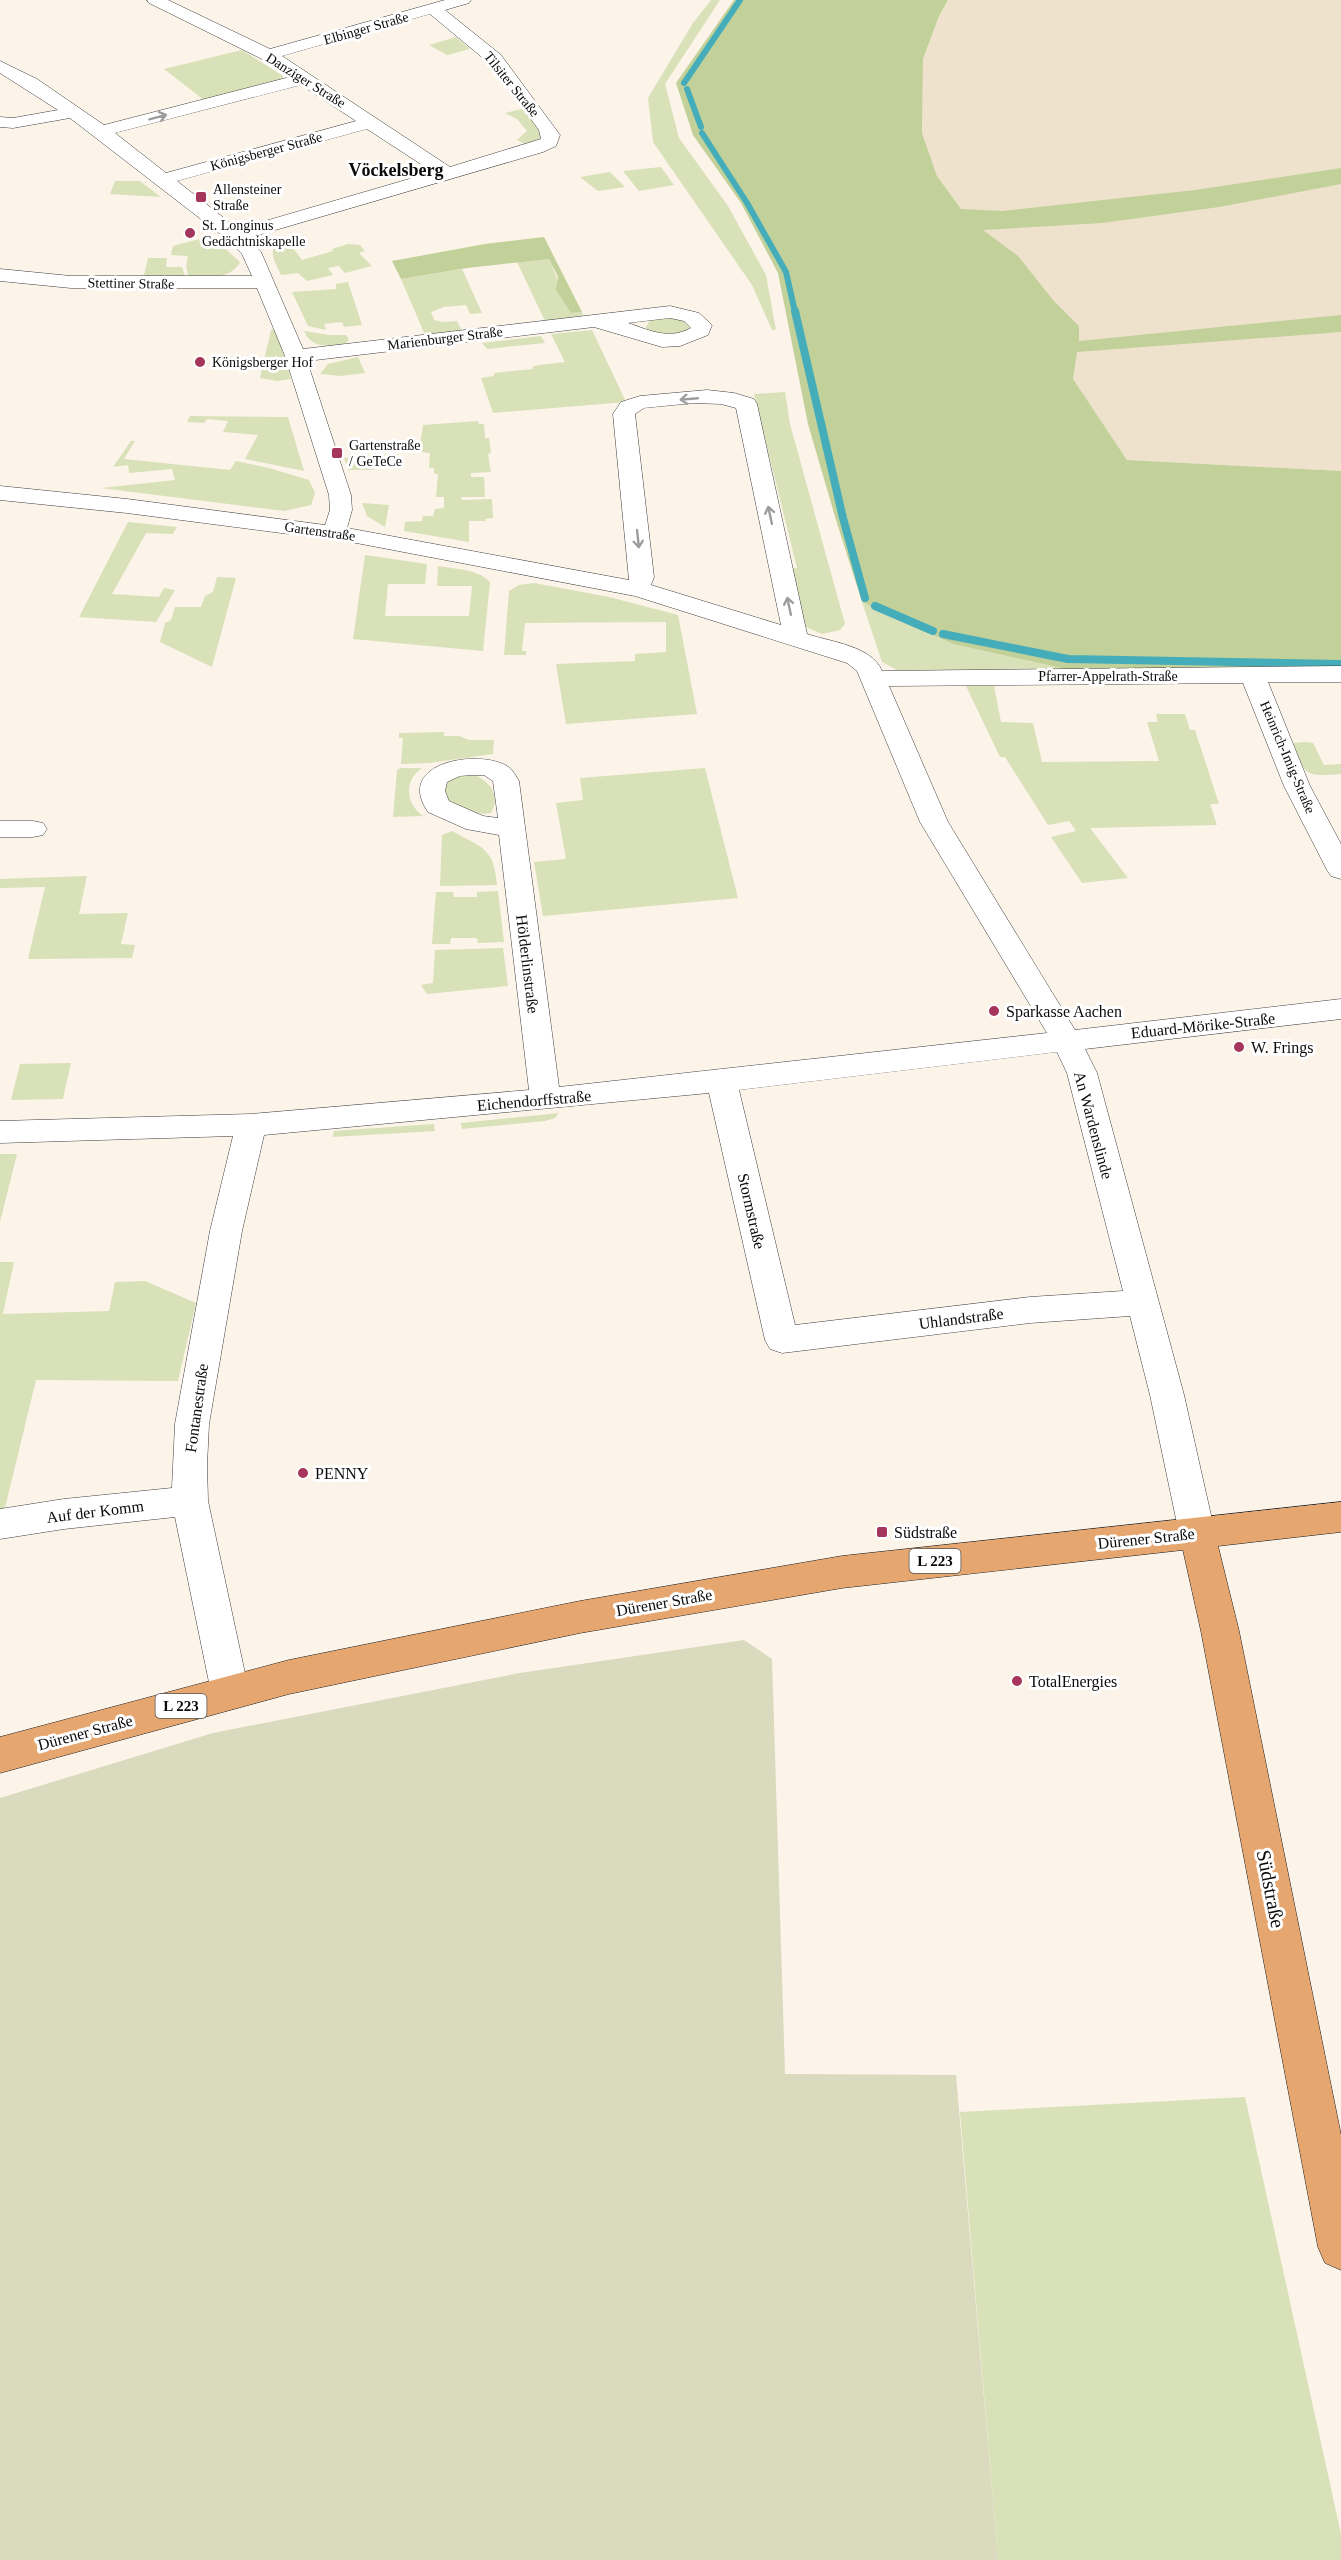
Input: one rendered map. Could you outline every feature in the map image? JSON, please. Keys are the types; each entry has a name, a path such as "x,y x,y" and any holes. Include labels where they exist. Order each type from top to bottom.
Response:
{"main road":[{"name":"Dürener Straße","path":"0,1755 230,1692 363,1661 580,1617 842,1572 1341,1517"},
{"name":"Südstraße","path":"1197,1533 1218,1619 1341,2247"}],"street":[{"name":"Danziger Straße","path":"155,0 268,55 448,174"},
{"name":"Elbinger Straße","path":"268,55 463,0"},
{"name":"Tilsiter Straße","path":"434,9 495,59 552,135 550,142 537,148 448,174"},
{"path":"0,66 31,83 101,132 235,236 251,252 295,356 340,495 341,510 334,532"},
{"path":"101,132 306,78"},
{"path":"0,122 13,123 74,112"},
{"name":"Königsberger Straße","path":"160,180 372,122"},
{"path":"235,236 448,174"},
{"name":"Stettiner Straße","path":"0,275 71,282 263,282"},
{"name":"Marienburger Straße","path":"295,356 595,321"},
{"path":"637,589 642,577 624,414 629,407 640,402 719,396 735,399 746,404 796,639"},
{"name":"Gartenstraße","path":"0,493 127,506 334,532 637,589 675,599 856,658"},
{"name":"An Wardenslinde","path":"856,658 868,667 875,679 934,822 1065,1040 1082,1073 1167,1395 1197,1533"},
{"name":"Pfarrer-Appelrath-Straße","path":"875,679 1341,674"},
{"name":"Heinrich-Imig-Straße","path":"1253,675 1297,786 1341,870"},
{"path":"0,829 33,829"},
{"name":"Hölderlinstraße","path":"510,829 544,1099"},
{"name":"Eduard-Mörike-Straße","path":"1065,1040 1341,1009"},
{"name":"Eichendorffstraße","path":"0,1132 251,1125 722,1081 1065,1040"},
{"name":"Stormstraße","path":"722,1081 782,1340"},
{"name":"Fontanestraße","path":"230,1692 190,1501 189,1465 192,1425 226,1231 251,1125"},
{"name":"Uhlandstraße","path":"782,1340 1030,1310 1141,1303"},
{"name":"Auf der Komm","path":"0,1524 64,1514 190,1501"}],"shaded area":[{"path":"948,0 1341,0 1341,471 1127,460 1073,380 1079,326 961,209 937,176 922,133 923,59 939,16"}],"green space":[{"path":"711,0 720,0 665,84 679,138 728,206 766,275 776,330 772,330 752,285 653,142 648,98 693,23"},
{"path":"734,0 948,0 939,16 923,59 922,133 937,176 961,209 1003,211 1195,190 1341,168 1341,184 1219,207 1102,223 983,230 1018,256 1053,300 1079,326 1079,341 1341,315 1341,332 1077,352 1073,379 1127,460 1341,471 1341,669 1070,670 953,644 862,602 808,424 778,273 741,203 693,135 676,83"},
{"path":"456,37 470,49 447,55 429,45"},
{"path":"242,50 283,76 281,82 204,100 164,69"},
{"path":"522,109 540,131 540,138 527,145 517,140 527,131 517,119 505,113"},
{"path":"661,167 674,185 639,191 623,171"},
{"path":"610,172 625,187 598,191 580,177"},
{"path":"115,181 140,181 161,197 110,194"},
{"path":"211,236 240,262 236,268 224,275 189,278 186,267 188,256 171,255 173,246"},
{"path":"544,237 582,312 571,313 556,290 558,277 549,259 467,268 401,279 392,261 485,244"},
{"path":"287,240 302,260 348,244 360,245 365,251 359,253 372,266 345,273 337,264 338,266 328,268 333,275 307,281 298,273 281,275 273,251 276,242"},
{"path":"148,258 167,258 166,267 182,267 185,277 148,278 144,275"},
{"path":"549,259 571,313 582,312 583,316 545,321 517,262"},
{"path":"462,269 482,313 470,314 466,305 444,307 431,312 434,320 457,321 462,331 425,335 401,279"},
{"path":"348,282 362,325 344,327 342,322 324,324 326,330 308,326 292,292 336,289 336,284"},
{"path":"662,316 684,318 693,328 680,337 647,331 646,327 650,320"},
{"path":"276,329 291,379 277,381 260,378 271,330"},
{"path":"592,330 626,402 493,413 481,378 494,376 494,373 533,369 533,366 565,362 551,334"},
{"path":"304,331 346,335 349,340 343,345 320,345 307,337"},
{"path":"541,336 545,343 487,349 482,343"},
{"path":"358,357 365,373 341,376 320,374 328,364"},
{"path":"785,392 790,424 845,624 840,630 822,634 799,624 788,569 797,568 754,394"},
{"path":"190,416 288,417 304,471 245,459 258,435 223,432 228,421 207,419 204,423 187,422"},
{"path":"478,421 479,424 484,424 485,438 489,438 491,453 488,454 491,472 471,473 471,477 484,477 485,497 461,497 462,500 492,499 493,518 485,519 486,521 469,521 469,542 404,531 405,522 422,521 423,516 433,516 435,509 444,508 444,497 436,497 438,474 434,474 434,468 429,468 430,453 419,452 423,425"},
{"path":"131,441 135,441 124,459 230,470 236,461 309,480 315,493 311,505 284,511 101,488 175,480 172,469 129,473 128,465 113,467"},
{"path":"376,457 374,470 348,470 344,458"},
{"path":"362,503 389,505 385,527 367,516"},
{"path":"128,522 177,527 173,534 146,533 112,594 159,597 164,588 175,590 156,622 79,617"},
{"path":"365,555 427,564 425,584 388,584 385,616 469,616 472,586 437,586 438,566 479,574 490,582 483,651 353,639"},
{"path":"217,577 236,578 212,667 160,642 165,623 171,620 175,607 201,607 205,596 213,592"},
{"path":"534,583 609,597 678,615 697,714 566,724 556,664 635,661 635,654 666,652 666,622 525,623 522,651 526,651 526,655 504,655 509,591 519,585"},
{"path":"862,602 953,644 1070,670 897,670 882,662"},
{"path":"966,686 994,686 1001,722 1033,723 1042,762 1159,761 1147,722 1158,722 1156,714 1185,714 1190,730 1195,730 1219,804 1210,804 1217,825 1090,828 1128,878 1082,883 1051,837 1076,831 1069,821 1048,825 1005,757 1000,757"},
{"path":"444,732 444,736 459,736 469,740 494,740 493,754 429,763 401,764 403,738 399,738 399,733"},
{"path":"1293,743 1313,743 1324,765 1341,764 1341,774 1320,775 1308,772 1300,762"},
{"path":"422,768 412,779 409,792 413,805 423,816 393,817 397,770"},
{"path":"705,768 738,898 543,916 534,862 566,859 556,803 583,800 580,778"},
{"path":"470,774 482,779 491,788 495,800 491,813 484,814 466,810 444,796 443,789 448,782"},
{"path":"452,831 472,841 490,856 497,885 440,886 442,835"},
{"path":"87,876 79,914 128,913 121,944 135,945 132,958 28,959 45,887 0,888 0,879"},
{"path":"498,891 504,942 478,943 477,938 451,938 450,944 432,944 436,892 453,892 454,897 477,897 477,892"},
{"path":"503,948 508,986 427,994 421,985 433,983 435,950"},
{"path":"71,1063 63,1099 11,1100 20,1064"},
{"path":"559,1113 555,1118 545,1121 462,1129 461,1123"},
{"path":"434,1124 435,1131 333,1137 334,1131"},
{"path":"0,1154 17,1154 0,1222"},
{"path":"0,1262 14,1262 3,1314 109,1311 115,1282 145,1281 196,1303 178,1381 36,1380 3,1516 0,1516"},
{"path":"744,1640 772,1659 785,2074 956,2075 998,2560 0,2560 0,1798 213,1733 520,1673"},
{"path":"1245,2097 1341,2534 1341,2560 998,2560 960,2112"}],"waterway":[{"path":"684,83 740,0"},
{"path":"687,89 701,127"},
{"path":"702,133 747,203 786,272 795,312"},
{"path":"795,311 843,518 865,598"},
{"path":"875,606 933,631"},
{"path":"943,634 1068,659 1340,664"}],"place":[{"name":"Allensteiner Straße","path":"201,197"},
{"name":"St. Longinus Gedächtniskapelle","path":"190,233"},
{"name":"Königsberger Hof","path":"200,362"},
{"name":"Gartenstraße / GeTeCe","path":"337,453"},
{"name":"Sparkasse Aachen","path":"994,1011"},
{"name":"W. Frings","path":"1239,1047"},
{"name":"PENNY","path":"303,1473"},
{"name":"Südstraße","path":"882,1532"},
{"name":"TotalEnergies","path":"1017,1681"}],"district":[{"name":"Vöckelsberg","path":"396,170"}]}
